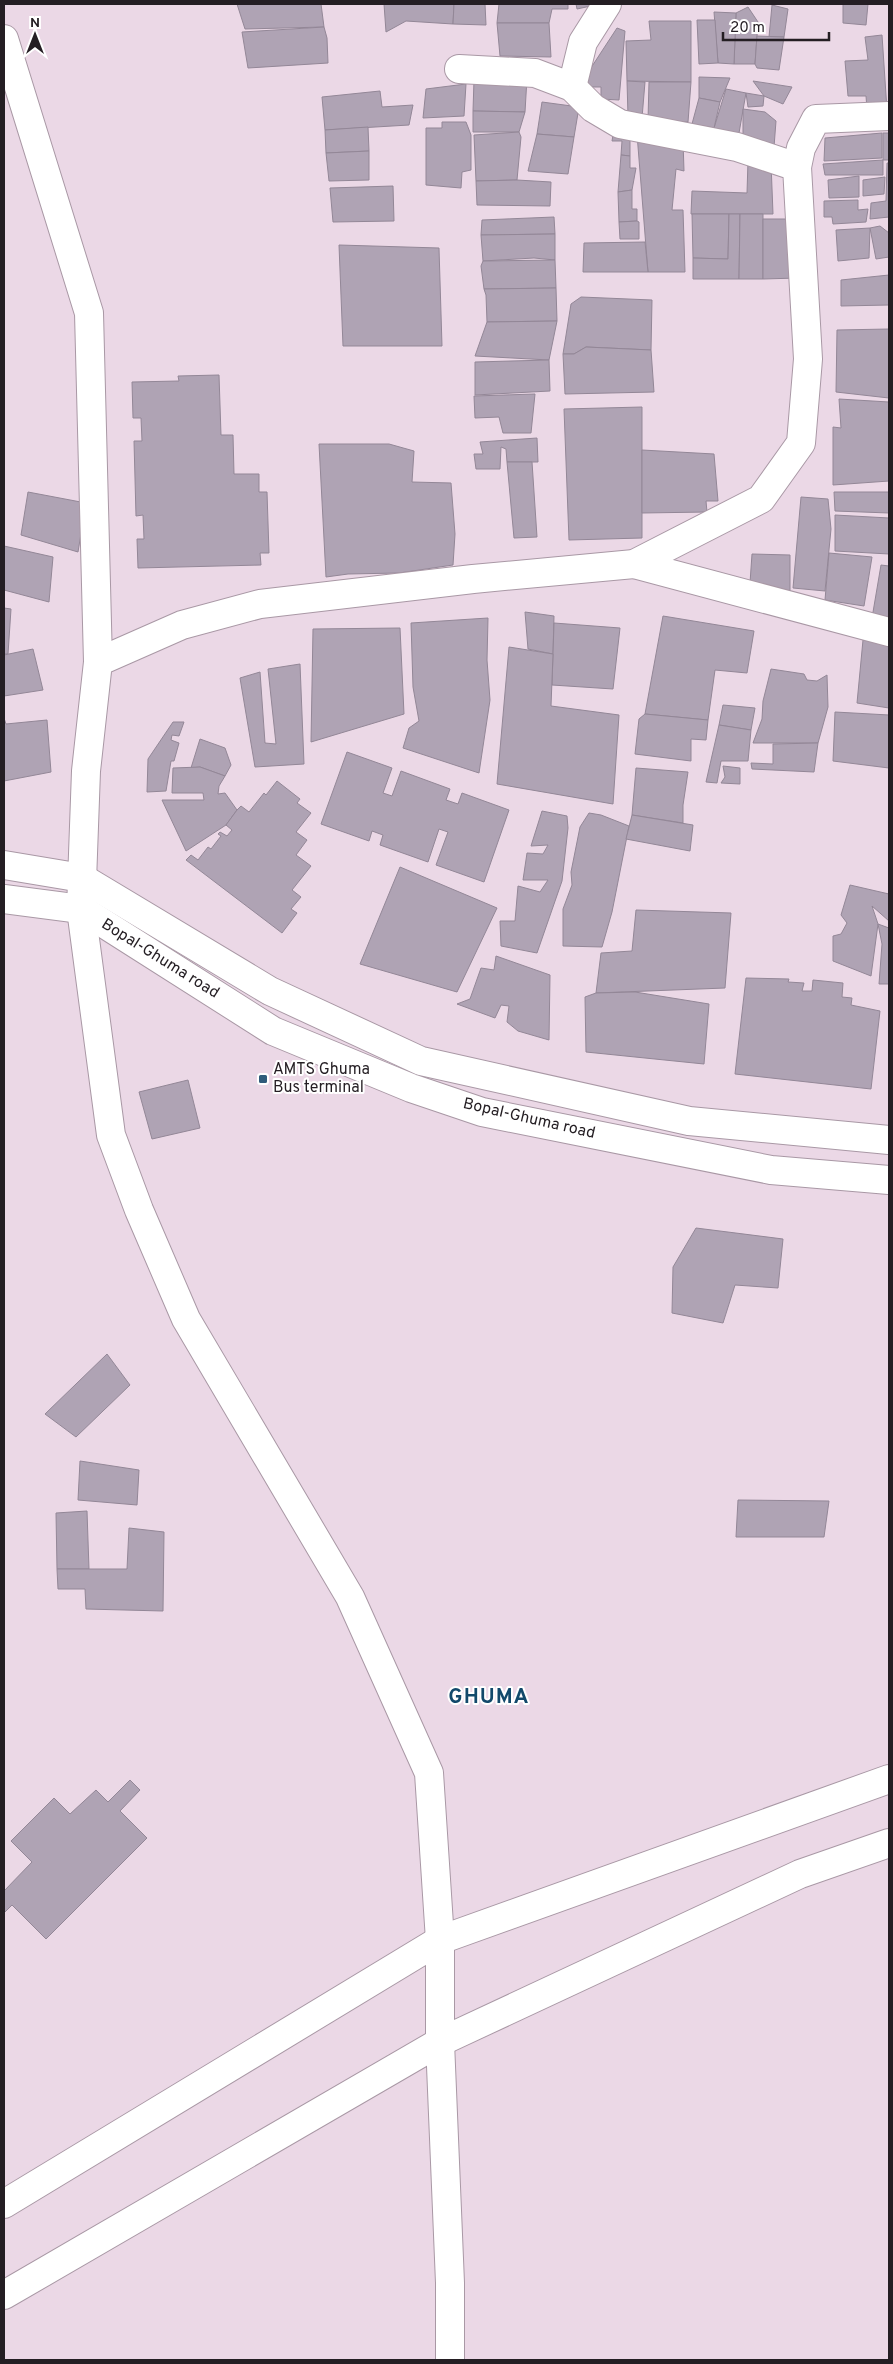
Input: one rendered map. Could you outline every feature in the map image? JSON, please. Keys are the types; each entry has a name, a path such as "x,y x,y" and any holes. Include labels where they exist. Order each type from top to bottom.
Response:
{"street":[{"path":"572,87 583,42 607,4"},
{"path":"4,39 88,312 98,662 86,771 81,909 111,1135 139,1210 186,1319 350,1597 429,1772 440,1940 440,2042 450,2283 450,2360"},
{"path":"459,69 535,73 572,87 594,108 620,124 737,147 797,167"},
{"path":"634,564 761,499 801,443 808,359 797,167 801,148 816,119 889,116"},
{"path":"98,662 182,625 260,604 473,578 634,564 889,632"},
{"path":"4,865 82,878 270,990 421,1062 689,1121 889,1140"},
{"name":"Bopal-Ghuma road","path":"4,899 81,909 273,1031 411,1088 482,1112 771,1170 889,1180"},
{"path":"411,1088 421,1062"},
{"path":"4,2204 440,1940 889,1779"},
{"path":"4,2295 440,2042 800,1874 889,1844"}],"building":[{"path":"237,4 321,4 324,27 245,29"},
{"path":"384,4 454,4 453,24 406,21 386,32"},
{"path":"454,4 485,4 486,25 453,24"},
{"path":"499,4 568,4 568,9 552,9 549,23 497,23"},
{"path":"576,4 600,4 577,9"},
{"path":"843,4 868,4 866,25 843,23"},
{"path":"772,5 788,9 784,37 769,37"},
{"path":"748,7 758,22 755,64 734,64 736,13"},
{"path":"714,12 736,13 734,64 718,63"},
{"path":"697,20 715,20 718,63 699,64"},
{"path":"649,21 691,21 691,82 627,81 626,41 651,40"},
{"path":"497,23 549,23 551,57 500,56"},
{"path":"324,27 327,38 328,63 248,68 242,32"},
{"path":"617,28 625,31 619,100 601,99 601,87 585,87 585,77"},
{"path":"882,35 887,110 867,109 866,96 848,96 845,61 868,60 865,37"},
{"path":"757,36 784,37 779,70 757,68 755,64"},
{"path":"699,77 730,78 720,102 699,98"},
{"path":"527,78 525,112 473,111 474,80"},
{"path":"627,81 645,82 642,118 628,116"},
{"path":"753,81 792,87 783,104 764,96"},
{"path":"649,82 691,82 688,122 648,120"},
{"path":"466,84 464,116 423,118 426,89"},
{"path":"726,89 746,93 739,133 715,131 714,128"},
{"path":"380,91 382,107 413,105 409,125 325,130 322,97"},
{"path":"746,93 764,96 763,106 748,107"},
{"path":"699,98 720,102 714,128 692,124"},
{"path":"542,102 579,107 574,137 537,134"},
{"path":"743,109 765,112 776,121 774,147 743,146"},
{"path":"473,111 525,112 519,132 473,132"},
{"path":"442,122 466,122 471,135 471,170 462,172 461,188 426,185 426,128 442,128"},
{"path":"368,127 369,151 326,153 325,130"},
{"path":"519,132 521,137 517,180 476,181 474,135"},
{"path":"882,133 882,158 824,161 825,138"},
{"path":"883,133 889,133 889,160 883,160"},
{"path":"537,134 574,137 568,174 528,171"},
{"path":"637,134 683,141 684,171 676,169 672,210 683,210 685,272 648,272"},
{"path":"613,135 630,135 630,156 621,155 622,141 612,141"},
{"path":"369,151 369,180 329,181 326,153"},
{"path":"621,155 630,156 630,168 636,168 632,190 618,192"},
{"path":"883,160 883,175 825,175 823,164"},
{"path":"748,161 771,163 773,214 691,214 692,191 747,193"},
{"path":"887,163 889,163 889,217 870,219 871,203 886,201"},
{"path":"859,176 859,197 829,198 828,180"},
{"path":"885,177 884,194 863,196 863,180"},
{"path":"517,180 551,182 550,206 477,205 476,181"},
{"path":"393,186 394,221 333,222 330,188"},
{"path":"632,190 632,209 637,209 637,221 619,222 618,192"},
{"path":"858,200 858,210 868,209 866,222 833,224 832,217 824,217 824,201"},
{"path":"692,214 729,214 728,259 693,258"},
{"path":"729,214 740,214 739,279 693,279 693,258 728,259"},
{"path":"740,214 763,214 763,279 739,279"},
{"path":"554,217 555,234 481,235 482,220"},
{"path":"763,219 798,219 798,278 763,279"},
{"path":"619,222 639,222 639,239 620,239"},
{"path":"880,226 889,233 889,257 876,259 870,228"},
{"path":"870,228 869,258 838,261 836,230"},
{"path":"555,234 555,260 534,258 483,261 481,235"},
{"path":"645,242 648,272 583,272 584,243"},
{"path":"339,245 439,248 442,346 343,346"},
{"path":"555,260 556,288 484,289 481,266 483,261"},
{"path":"889,275 889,305 841,306 841,280"},
{"path":"556,288 557,321 487,322 484,289"},
{"path":"581,297 652,300 651,350 586,347 574,354 563,354 571,304"},
{"path":"557,321 549,360 475,356 487,322"},
{"path":"889,329 889,398 836,392 837,330"},
{"path":"586,347 651,350 654,392 565,394 563,354 574,354"},
{"path":"549,360 550,391 475,395 475,362"},
{"path":"219,375 221,435 233,435 234,474 259,474 259,492 267,492 269,553 260,553 261,565 138,568 137,539 144,539 143,515 136,516 134,441 142,441 141,418 133,418 132,382 179,381 178,376"},
{"path":"535,394 531,433 503,433 499,417 475,418 474,396"},
{"path":"839,399 889,402 889,481 833,485 833,427 841,428"},
{"path":"642,407 642,538 569,540 564,409"},
{"path":"537,438 538,462 507,462 506,449 501,447 500,469 476,469 474,454 483,454 480,442"},
{"path":"319,444 389,444 414,451 412,482 451,483 455,534 453,565 399,573 348,574 326,577"},
{"path":"642,450 714,454 718,501 706,501 707,512 642,513"},
{"path":"507,462 532,462 537,537 514,538"},
{"path":"28,492 86,503 78,552 21,535"},
{"path":"834,492 889,492 889,513 835,511"},
{"path":"801,497 828,499 831,529 825,591 793,588"},
{"path":"835,515 889,518 889,554 835,551"},
{"path":"4,546 53,557 49,602 4,590"},
{"path":"829,553 872,557 864,606 825,600"},
{"path":"752,554 790,555 790,594 750,583"},
{"path":"881,565 889,566 889,620 872,618"},
{"path":"4,608 11,609 8,654 4,654"},
{"path":"525,612 554,616 553,654 528,649"},
{"path":"663,616 754,631 747,673 715,670 708,720 645,714"},
{"path":"488,618 487,660 490,700 479,773 403,748 409,728 419,721 413,687 411,623"},
{"path":"554,623 620,628 613,689 552,685"},
{"path":"400,628 404,714 311,742 313,629"},
{"path":"863,640 889,644 889,708 857,703"},
{"path":"509,647 553,654 551,706 619,715 613,804 497,784"},
{"path":"33,649 43,690 4,696 4,655"},
{"path":"300,664 304,764 255,767 240,678 260,672 265,743 276,744 268,669"},
{"path":"771,669 804,674 807,680 817,681 827,675 828,707 818,743 753,743 762,719 763,701"},
{"path":"723,705 755,708 751,730 719,725"},
{"path":"835,712 889,715 889,768 833,761"},
{"path":"645,714 708,720 706,740 691,739 691,761 635,754 639,719"},
{"path":"4,718 6,724 47,720 51,772 4,781"},
{"path":"173,722 184,722 179,736 172,735 171,740 179,743 174,761 171,761 166,791 147,792 148,759"},
{"path":"719,725 751,730 748,761 721,761 717,783 706,782"},
{"path":"200,739 225,748 231,765 225,776 200,767 191,768"},
{"path":"818,743 814,772 752,769 751,763 773,764 773,744"},
{"path":"347,752 392,768 383,793 392,796 401,771 450,789 446,800 458,804 462,793 509,810 484,882 436,865 448,832 439,829 428,862 380,845 383,835 372,831 369,841 321,824"},
{"path":"723,766 740,768 740,784 721,783 725,777"},
{"path":"200,767 225,776 219,786 218,794 225,793 237,810 226,825 186,851 162,800 204,800 203,793 172,793 173,768"},
{"path":"636,768 688,772 683,805 683,823 632,815"},
{"path":"277,781 300,799 297,803 311,813 296,832 307,840 296,855 311,866 292,890 301,897 291,909 297,913 282,933 186,860 191,855 198,860 208,847 211,849 221,836 218,834 220,832 227,836 232,830 226,825 237,810 241,806 249,812 264,793 266,795"},
{"path":"542,811 567,816 568,828 562,881 537,953 501,946 500,921 515,921 518,886 540,892 548,880 523,880 527,853 543,854 548,845 531,846"},
{"path":"589,813 601,815 629,826 612,912 602,947 563,946 563,909 572,885 571,872 580,827"},
{"path":"632,815 693,825 690,851 626,839"},
{"path":"400,867 497,908 457,992 360,964"},
{"path":"850,885 889,894 889,921 872,906 878,924 871,976 833,961 833,936 841,934 847,923 841,915"},
{"path":"636,910 731,913 725,988 596,993 601,953 632,951"},
{"path":"878,924 889,928 889,984 879,984 882,944"},
{"path":"496,956 550,975 549,1040 518,1031 507,1022 509,1006 501,1005 495,1018 457,1004 470,999 481,968 494,970"},
{"path":"746,978 789,979 788,982 804,983 802,991 812,991 813,980 843,983 842,997 852,998 851,1005 880,1011 871,1089 735,1074"},
{"path":"635,992 709,1004 704,1064 586,1052 585,997 596,993"},
{"path":"188,1080 200,1128 152,1139 139,1092"},
{"path":"696,1228 783,1239 778,1288 735,1285 723,1323 672,1313 673,1267"},
{"path":"107,1354 130,1385 76,1437 45,1414"},
{"path":"80,1461 139,1470 137,1505 78,1500"},
{"path":"738,1500 829,1501 824,1537 736,1537"},
{"path":"87,1511 89,1569 57,1569 56,1513"},
{"path":"129,1528 164,1532 163,1611 86,1609 85,1589 58,1589 57,1569 127,1569"},
{"path":"130,1780 140,1790 120,1811 147,1838 46,1939 12,1905 4,1913 4,1891 32,1862 11,1841 54,1798 70,1814 96,1790 108,1802"}],"place":[{"name":"AMTS Ghuma Bus terminal","path":"263,1079"}],"district":[{"name":"GHUMA","path":"489,1697"}]}
